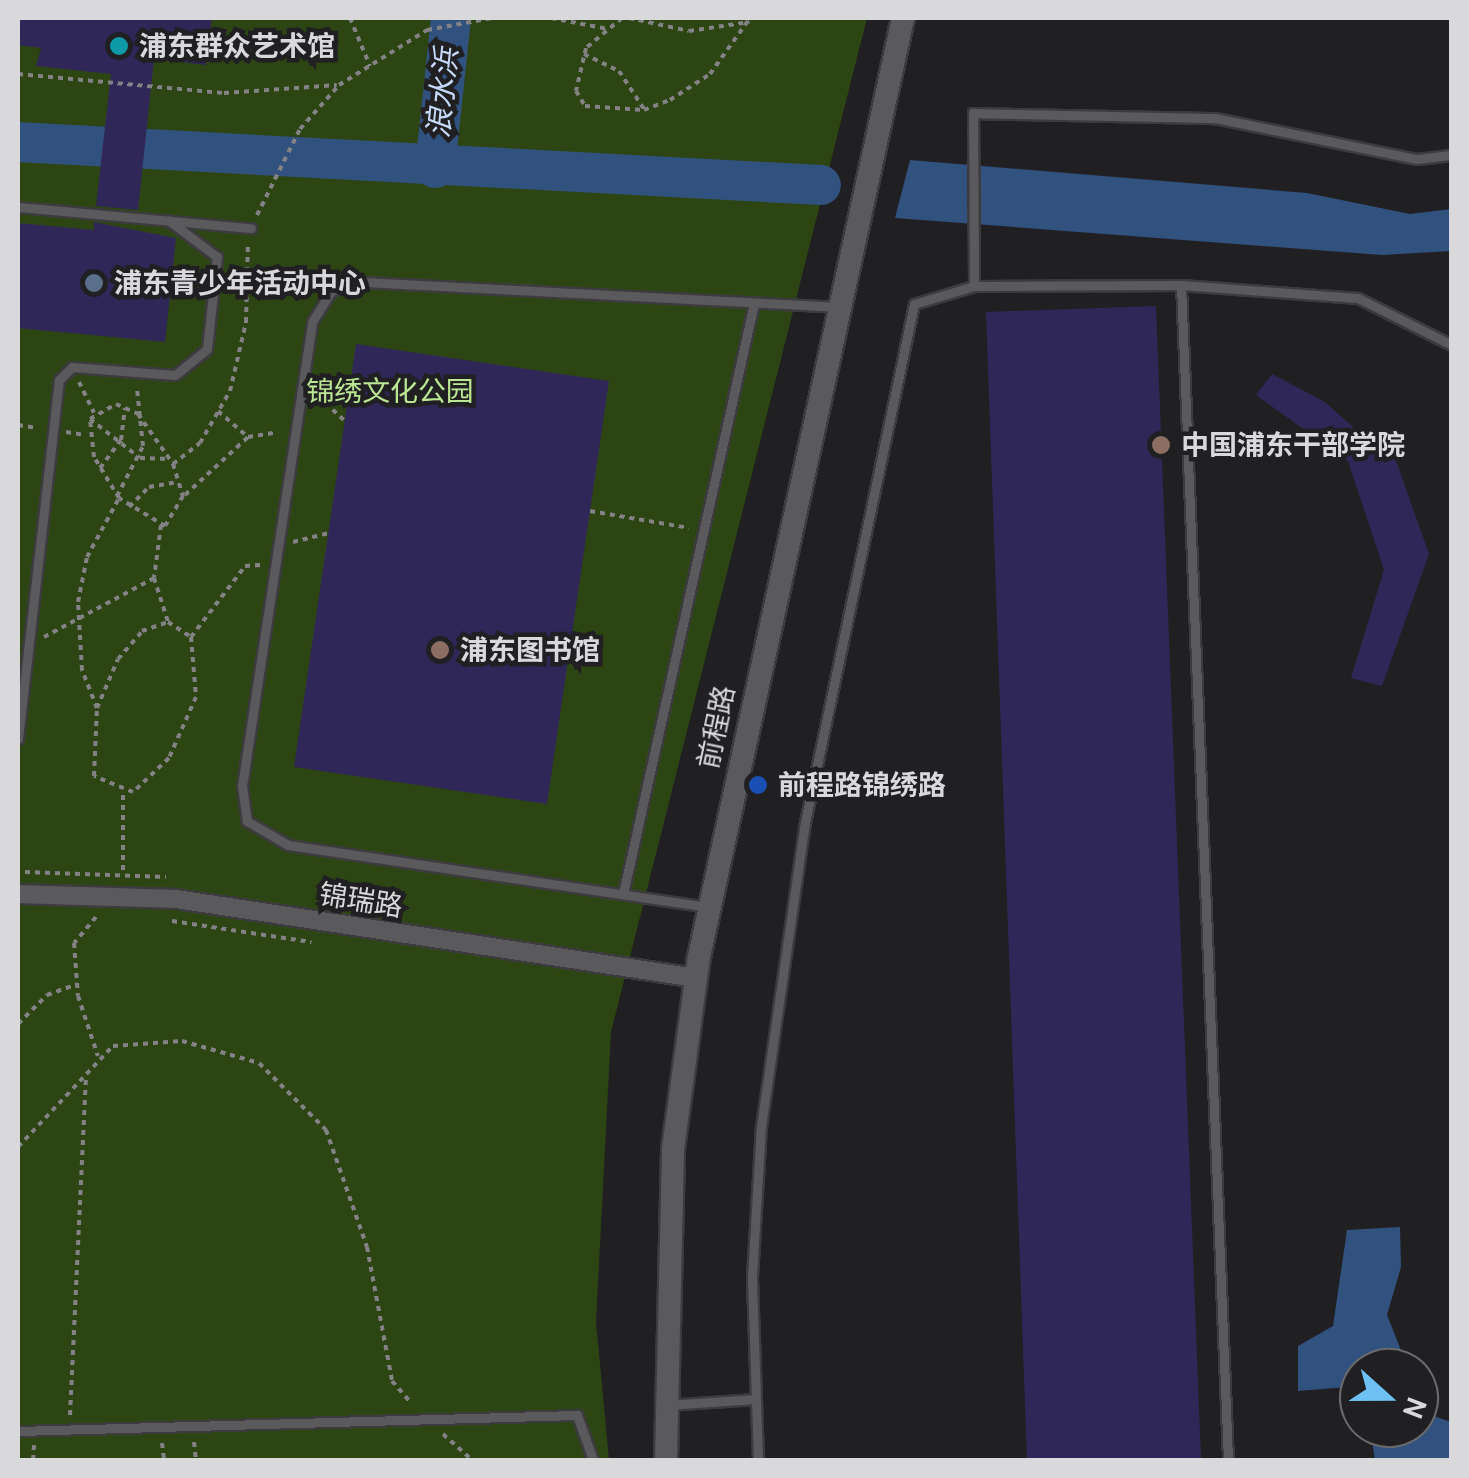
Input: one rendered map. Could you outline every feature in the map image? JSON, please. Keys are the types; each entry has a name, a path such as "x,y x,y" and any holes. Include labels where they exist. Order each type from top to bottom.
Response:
{"street":[{"name":"前程路","path":"666,1460 664,1406 673,1149 696,978 708,907 903,18"},
{"name":"锦瑞路","path":"18,894 176,900 696,978"}],"lane":[{"path":"974,286 974,114 1216,118 1417,160 1452,155"},
{"path":"18,207 251,228"},
{"path":"18,740 59,380 72,368 192,370 207,349 217,257 168,220"},
{"path":"708,907 288,844 251,826 242,786 314,312 353,283 840,307"},
{"path":"1181,285 1228,1460"},
{"path":"758,1460 755,1399 762,1127 804,826 914,304 974,286 1181,285 1358,298 1452,346"},
{"path":"622,894 754,303"},
{"path":"664,1406 755,1399"},
{"path":"18,1431 577,1415 594,1460"}],"path":[{"path":"350,18 370,66"},
{"path":"90,419 118,445 140,458 171,461 200,443 218,410 246,322 251,228 300,129 339,85 427,30 492,18"},
{"path":"551,18 608,29"},
{"path":"626,18 689,31 749,20 710,74 644,110 585,106 576,91 584,54 608,29 626,18"},
{"path":"584,54 619,70 644,110"},
{"path":"18,74 224,93 339,85"},
{"path":"72,368 94,413"},
{"path":"123,795 94,776 96,708 78,619 87,557 140,458 137,372"},
{"path":"303,382 344,420"},
{"path":"100,468 118,445 124,408"},
{"path":"124,408 138,414 171,461 183,496 178,517 161,524 118,497 100,468 86,434 94,413 124,408"},
{"path":"218,410 248,437"},
{"path":"183,496 248,437 296,429"},
{"path":"129,507 149,487 178,482"},
{"path":"590,511 704,530"},
{"path":"161,524 154,578 168,622 192,637"},
{"path":"278,546 328,533"},
{"path":"123,873 123,795 182,738 196,697 192,637 245,566 276,565"},
{"path":"31,643 154,578"},
{"path":"96,708 118,660 142,631 168,622"},
{"path":"80,914 117,915"},
{"path":"98,1057 77,984 74,944 99,914"},
{"path":"154,918 330,944"},
{"path":"18,1024 47,994 77,984"},
{"path":"18,1147 98,1057 146,1038 201,1044 259,1063 303,1098 336,1152 367,1247 392,1381 472,1460"},
{"path":"69,1430 87,1071"},
{"path":"192,1428 196,1460"}],"green space":[{"name":"锦绣文化公园","path":"18,18 867,18 611,1032 596,1322 609,1460 18,1460"}],"water":[{"path":"910,160 1307,193 1410,214 1451,209 1451,251 1382,255 895,218"},
{"path":"1400,1227 1401,1267 1387,1315 1400,1348 1339,1348 1339,1388 1298,1391 1298,1346 1333,1326 1347,1230"},
{"path":"1439,1418 1451,1422 1451,1460 1375,1460 1373,1448 1439,1448"}],"building":[{"path":"18,18 212,18 206,65 154,59 138,210 96,206 111,74 36,66 41,48 18,45"},
{"name":"浦东青少年活动中心","path":"94,222 176,238 165,342 18,328 18,223 94,230"},
{"path":"1156,306 1201,1460 1027,1460 986,312"},
{"name":"浦东图书馆","path":"356,344 609,381 547,804 294,767"},
{"path":"1272,374 1325,402 1383,454 1393,452 1429,554 1382,686 1351,678 1384,570 1348,461 1256,395"}],"waterway":[{"name":"浪水浜","path":"435,168 451,18"},
{"path":"18,142 821,185"}],"place":[{"name":"浦东群众艺术馆","path":"119,46"},
{"name":"浦东青少年活动中心","path":"94,283"},
{"name":"中国浦东干部学院","path":"1161,445"},
{"name":"浦东图书馆","path":"440,650"},
{"name":"前程路锦绣路","path":"758,785"}]}
